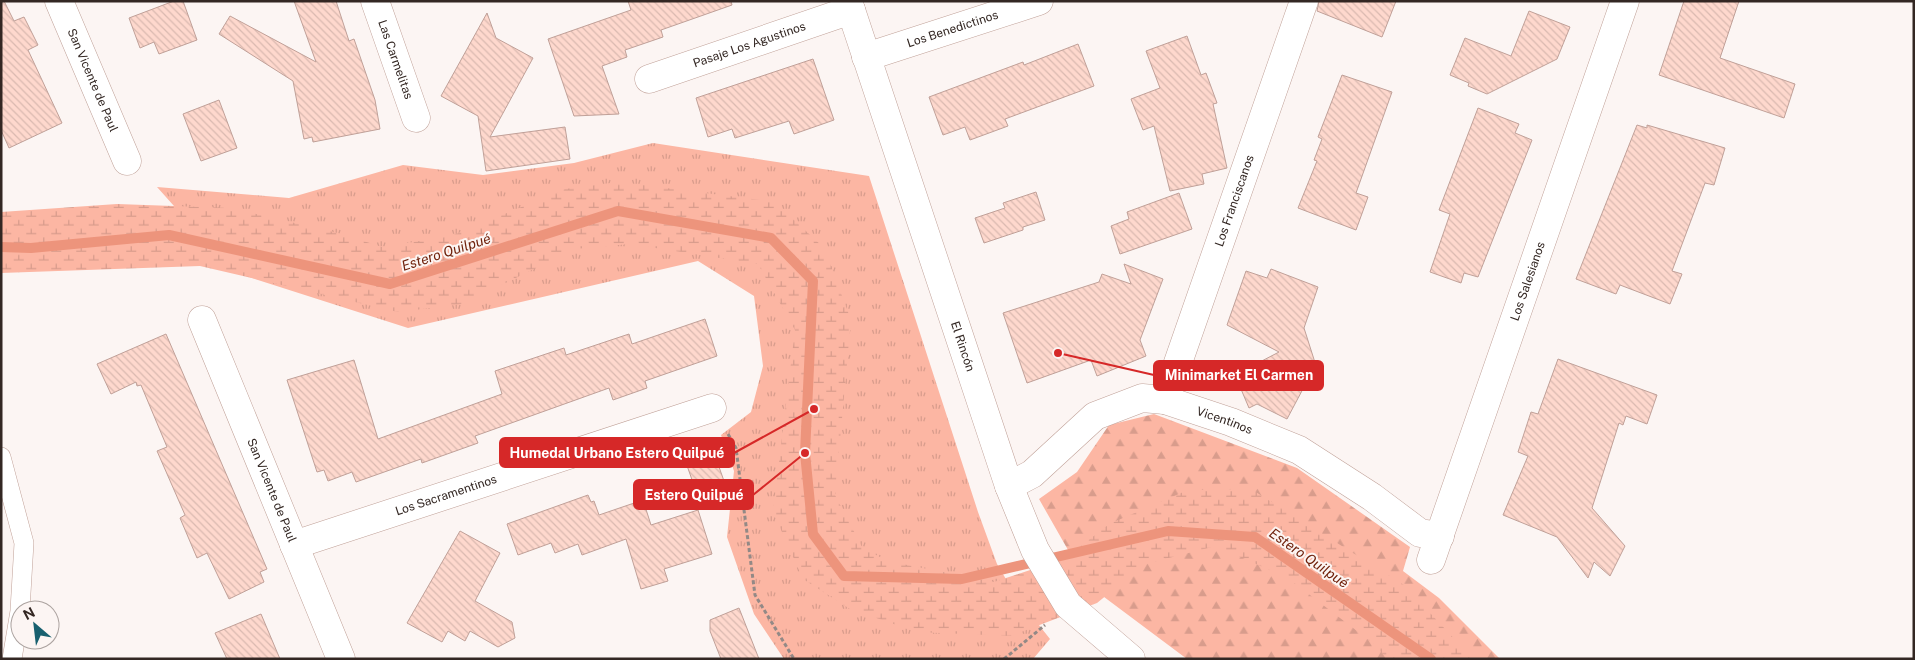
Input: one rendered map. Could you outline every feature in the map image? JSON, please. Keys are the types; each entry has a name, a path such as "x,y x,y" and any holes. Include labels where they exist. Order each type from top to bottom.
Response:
{"street":[{"name":"San Vicente de Paul","path":"60,1 126,160"},
{"name":"Las Carmelitas","path":"375,1 416,118"},
{"name":"Los Benedictinos","path":"866,56 1039,1"},
{"name":"Los Franciscanos","path":"1165,400 1304,1"},
{"name":"Los Salesianos","path":"1435,548 1622,2"},
{"name":"El Rincón","path":"849,6 1009,486 1035,550 1068,605 1131,659"},
{"name":"Pasaje Los Agustinos","path":"649,79 849,6"},
{"name":"San Vicente de Paul","path":"202,320 341,659"},
{"name":"Vicentinos","path":"1009,486 1032,474 1094,416 1142,398 1165,400 1231,422 1299,450 1372,497 1420,533 1435,548"},
{"name":"Los Sacramentinos","path":"294,545 712,408"}],"lane":[{"path":"1,457 24,543 21,600"}],"path":[{"path":"712,408 736,448 755,595 794,659"},
{"path":"1004,659 1068,605"}],"green space":[{"path":"653,143 869,176 978,512 997,564 1016,596 1050,639 1033,659 784,659 754,614 727,537 734,471 721,435 751,412 763,366 754,296 698,261 408,328 233,272 157,187 289,198 403,165 483,175 574,163"},
{"path":"619,182 775,202 824,248 851,320 835,495 862,547 887,561 994,582 1066,558 1109,524 1188,490 1251,489 1404,585 1473,659 1387,659 1374,644 1289,579 1216,546 1145,564 1097,603 1011,636 917,632 850,609 803,579 773,512 795,330 758,264 630,244 574,249 463,304 398,312 200,266 1,273 1,212 117,204 230,208 342,234 382,247 451,236 565,189"},
{"path":"1154,414 1297,468 1410,547 1403,571 1439,598 1500,659 1187,659 1088,585 1039,499 1077,472 1109,425"}],"building":[{"path":"1,1 4,1 14,21 24,17 38,45 28,50 62,123 9,148 1,130"},
{"path":"174,1 183,1 197,40 159,54 154,42 140,48 129,18"},
{"path":"294,1 336,1 349,41 354,39 375,100 380,129 313,142 312,137 304,139 293,81 219,34 230,16 316,62"},
{"path":"628,1 731,1 732,5 661,30 663,37 625,50 627,57 602,66 619,114 574,116 548,39 631,10"},
{"path":"1319,1 1396,1 1382,37 1317,11"},
{"path":"1684,1 1739,1 1720,58 1795,84 1784,118 1659,75"},
{"path":"1529,11 1570,27 1557,59 1487,94 1468,86 1469,83 1450,75 1465,38 1511,56"},
{"path":"487,13 496,38 533,58 490,137 565,127 570,159 486,171 478,116 441,96"},
{"path":"1187,36 1201,75 1206,73 1217,103 1213,104 1227,168 1202,174 1204,184 1170,191 1154,126 1143,130 1131,99 1160,88 1146,51"},
{"path":"1078,44 1094,86 1005,119 1008,126 970,140 965,127 943,135 929,97 1023,62 1024,65"},
{"path":"813,59 834,120 794,134 789,121 735,138 732,129 708,137 696,98"},
{"path":"1342,75 1392,92 1356,193 1368,197 1356,230 1298,208 1317,161 1314,160 1322,139 1318,137"},
{"path":"219,100 237,148 201,161 183,114"},
{"path":"1478,108 1519,124 1515,133 1532,140 1478,277 1464,273 1461,283 1430,272 1450,214 1439,210"},
{"path":"1637,125 1647,128 1647,125 1725,148 1714,185 1705,183 1672,271 1682,274 1670,304 1620,285 1616,294 1576,279"},
{"path":"1036,192 1045,220 1023,227 1023,230 984,243 975,218 1005,208 1003,203"},
{"path":"1179,193 1192,229 1120,254 1111,226 1129,219 1127,212"},
{"path":"1124,264 1163,279 1140,340 1146,356 1097,376 1091,360 1027,383 1003,313 1099,282 1102,274 1131,284"},
{"path":"1271,269 1318,287 1304,328 1318,372 1313,370 1287,419 1257,404 1249,408 1235,375 1279,352 1227,325 1246,271 1267,278"},
{"path":"705,319 717,356 645,381 647,388 613,400 609,388 475,436 478,443 422,463 421,459 356,482 352,472 328,481 324,470 317,472 287,380 354,360 378,439 502,394 495,371 564,348 566,355 629,334 632,344"},
{"path":"166,334 267,569 260,572 264,582 229,599 207,553 197,558 180,518 185,515 157,451 167,447 141,385 137,386 136,382 111,394 97,364"},
{"path":"1558,359 1657,395 1647,424 1626,416 1623,425 1619,423 1592,508 1625,546 1610,576 1594,562 1588,578 1557,537 1503,515 1528,456 1518,452 1531,412 1538,414"},
{"path":"713,450 724,481 696,491 685,460"},
{"path":"588,495 591,502 594,501 599,515 643,500 651,525 698,510 712,554 664,569 668,581 641,589 626,539 582,555 578,544 555,553 551,543 518,555 507,524"},
{"path":"460,531 500,553 475,601 512,622 515,638 498,647 470,631 465,641 448,631 442,642 407,623"},
{"path":"739,608 759,659 721,659 710,631 710,620"},
{"path":"261,614 280,659 227,659 215,633"}],"waterway":[{"name":"Estero Quilpué","path":"1,247 31,248 169,235 390,284 618,211 771,238 813,281 805,453 813,534 844,576 962,579 1168,531 1255,537 1431,659"}],"place":[{"name":"Minimarket El Carmen","path":"1058,353"},
{"name":"Humedal Urbano Estero Quilpué","path":"814,409"},
{"name":"Estero Quilpué","path":"805,453"}]}
